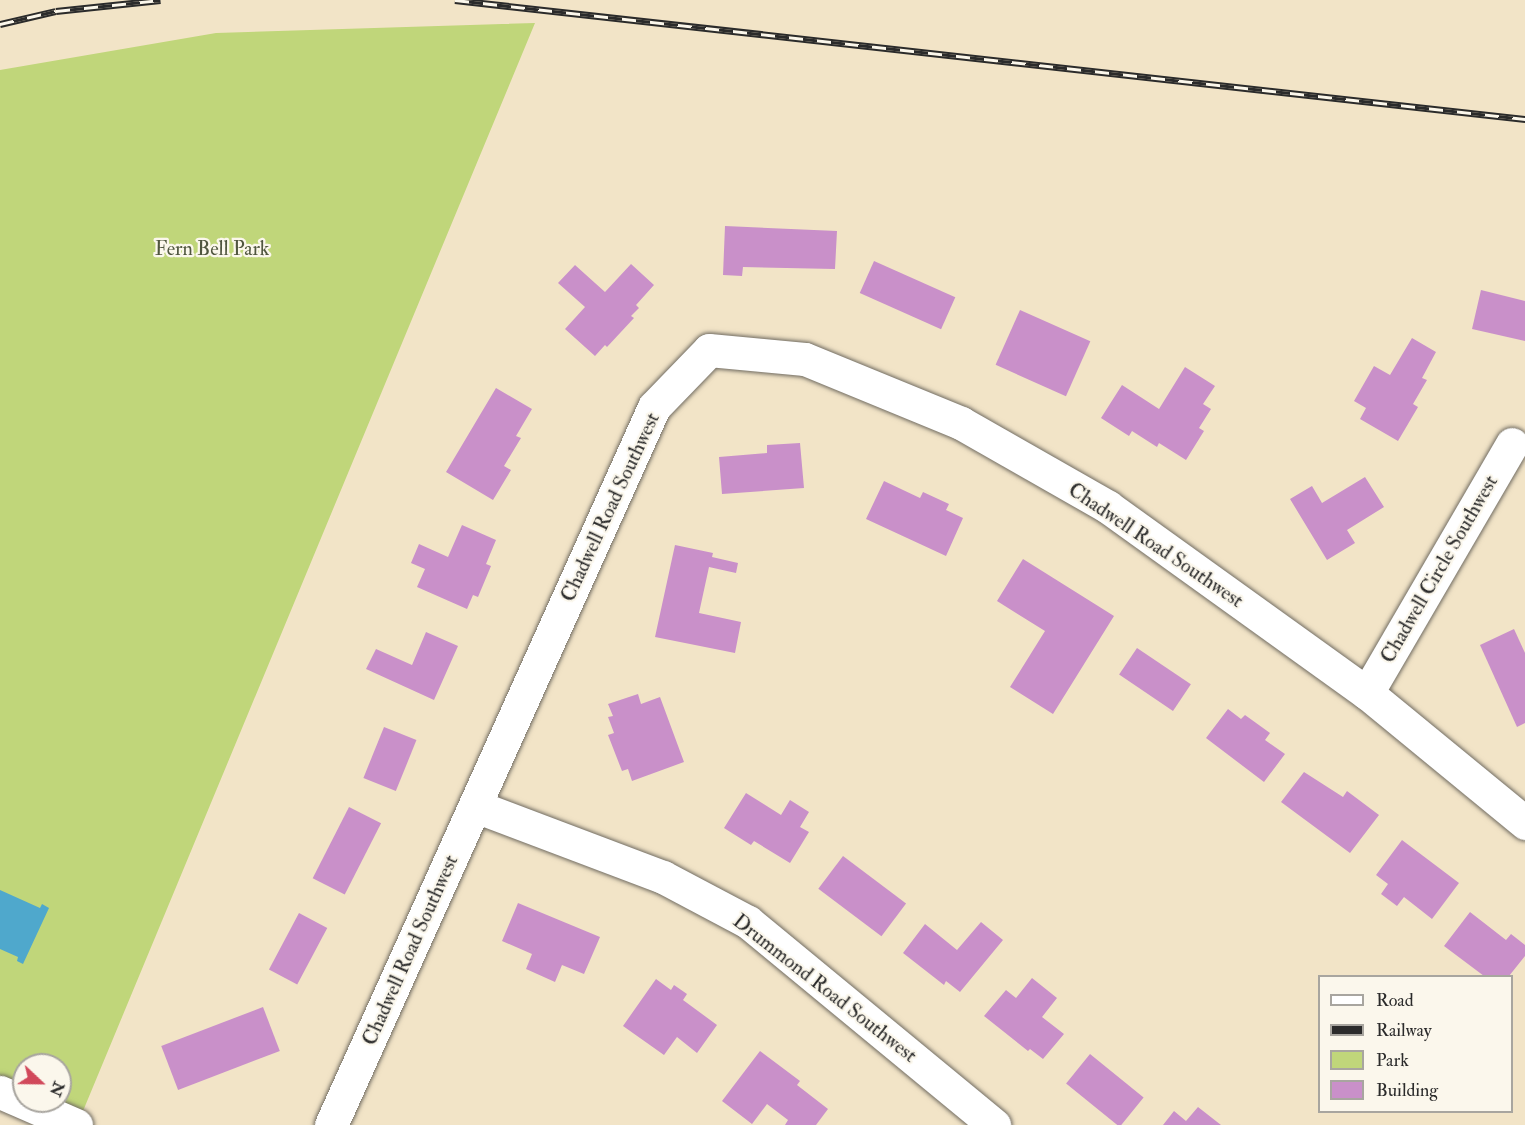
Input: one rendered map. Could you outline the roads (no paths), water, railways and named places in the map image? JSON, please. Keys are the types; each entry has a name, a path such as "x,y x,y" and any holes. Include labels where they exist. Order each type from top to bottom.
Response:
{"street":[{"name":"Chadwell Road Southwest","path":"331,1125 654,407 709,351 805,359 961,423 1108,507 1366,693 1525,823"},
{"name":"Chadwell Circle Southwest","path":"1366,693 1512,444"},
{"name":"Drummond Road Southwest","path":"475,806 663,877 748,922 994,1125"},
{"path":"0,1092 76,1125"}],"water":[{"path":"0,890 40,908 42,904 49,908 23,964 17,961 18,957 0,949"}],"railway":[{"path":"0,24 56,11 160,0"},
{"path":"455,0 1525,119"}],"park label":[{"name":"Fern Bell Park","path":"212,248"}]}
